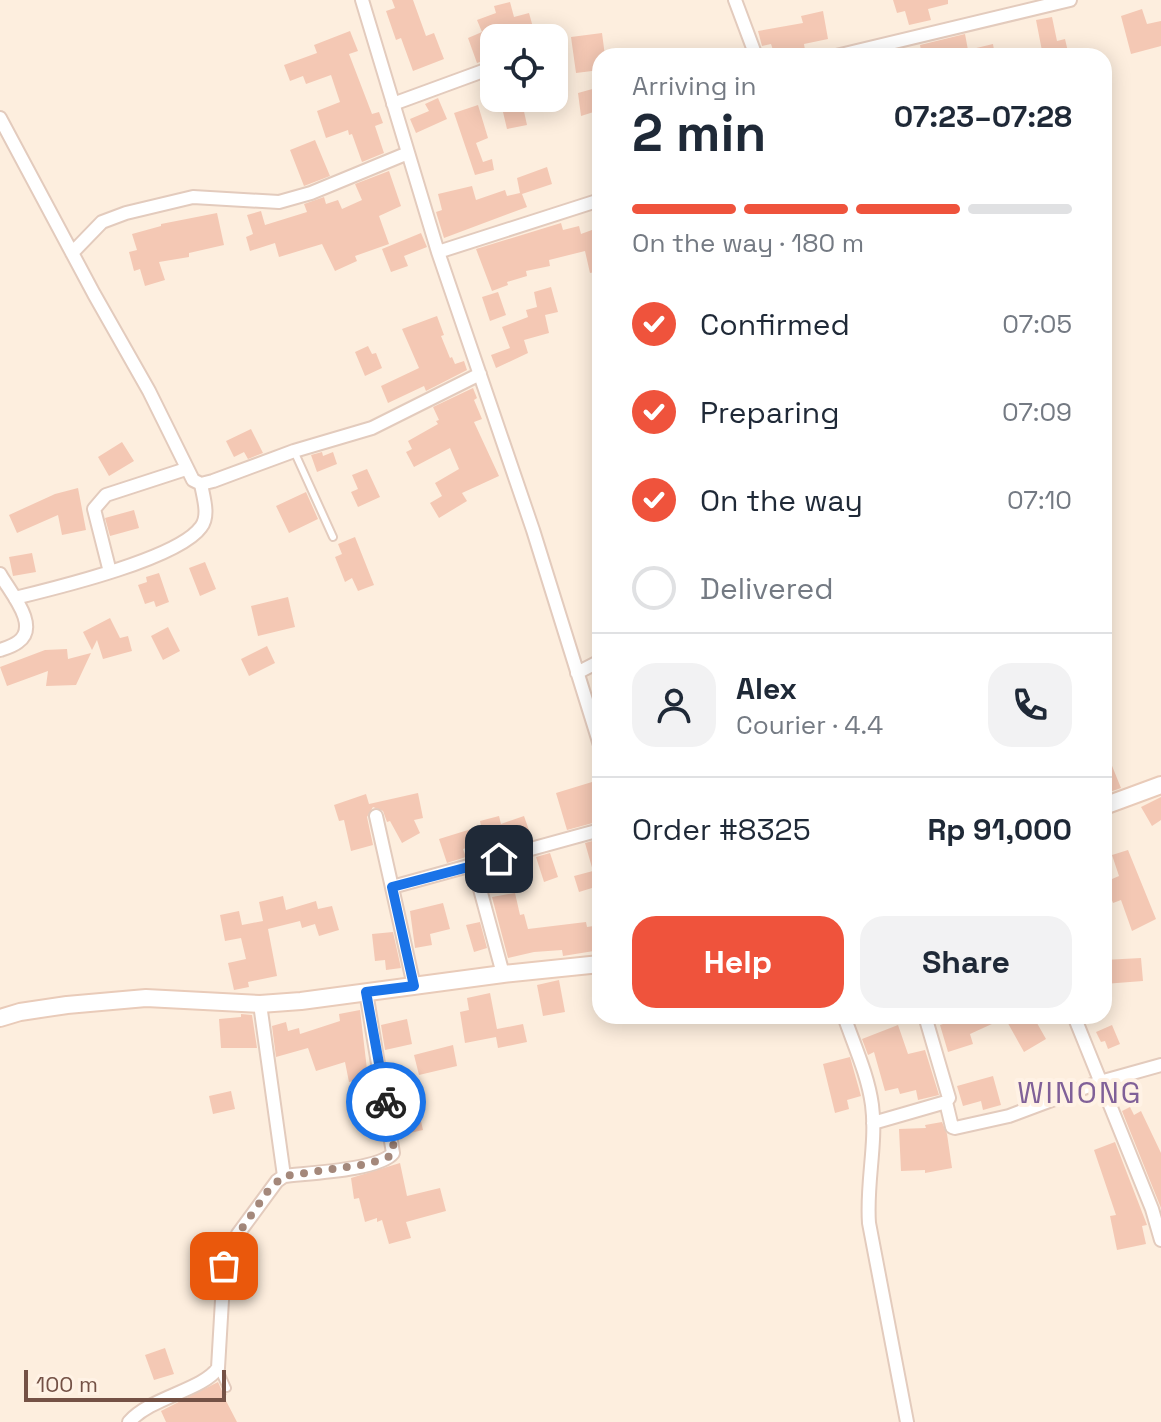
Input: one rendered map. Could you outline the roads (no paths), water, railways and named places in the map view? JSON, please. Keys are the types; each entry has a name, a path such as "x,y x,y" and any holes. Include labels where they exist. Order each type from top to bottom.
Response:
{"street":[{"path":"362,0 438,252 533,530 592,720"},
{"path":"735,0 753,48"},
{"path":"869,48 1070,0"},
{"path":"393,104 480,72"},
{"path":"0,118 149,391 193,480 201,484 294,451 372,428 480,374"},
{"path":"72,253 102,222 126,213 193,197 258,203 287,200 408,153"},
{"path":"438,252 592,203"},
{"path":"110,572 94,509 106,495 186,469"},
{"path":"15,598 110,572 147,559 189,538 206,518 201,484"},
{"path":"0,574 27,623 26,633 20,641 0,650"},
{"path":"577,673 592,665"},
{"path":"1112,803 1161,785"},
{"path":"376,816 414,986"},
{"path":"392,887 592,832"},
{"path":"474,867 503,974"},
{"path":"0,1018 67,1005 146,998 260,1004 592,965"},
{"path":"129,1422 147,1407 207,1378 218,1363 222,1284 230,1249 270,1188 284,1176 387,1160 393,1153 366,992"},
{"path":"260,1004 284,1176"},
{"path":"847,1024 867,1081 873,1123 867,1194 869,1223 907,1422"},
{"path":"923,1024 949,1098 946,1102 952,1127 955,1128 1009,1116 1100,1082 1161,1065"},
{"path":"1077,1024 1152,1209 1161,1240"},
{"path":"873,1123 946,1102"}],"lane":[{"path":"294,451 333,537"},
{"path":"218,1363 227,1388"}],"district":[{"name":"WINONG","path":"1080,1092"}]}
